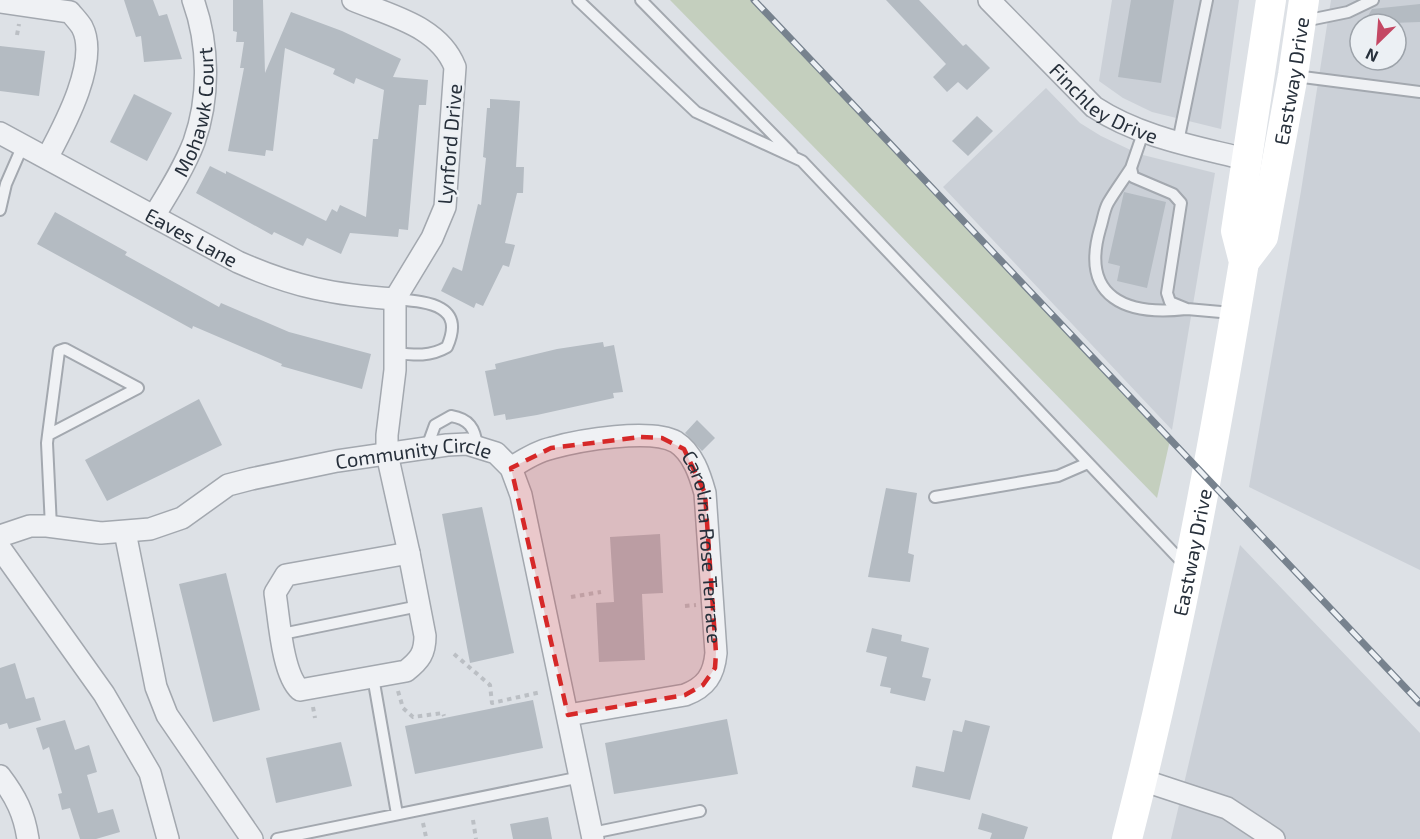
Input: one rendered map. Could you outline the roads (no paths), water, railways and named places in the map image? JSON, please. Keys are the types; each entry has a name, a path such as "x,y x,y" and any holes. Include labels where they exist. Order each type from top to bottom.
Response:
{"main road":[{"name":"Eastway Drive","path":"1127,839 1208,479 1244,262 1236,231 1245,159 1271,0"},
{"name":"Eastway Drive","path":"1244,262 1263,237 1293,75 1302,11"}],"street":[{"name":"Mohawk Court","path":"154,216 194,142 200,119 205,89 205,55 202,28 193,0"},
{"name":"Lynford Drive","path":"353,0 430,33 448,50 455,67 446,207 432,238 395,299"},
{"name":"Finchley Drive","path":"989,0 1094,107 1143,133 1245,159"},
{"path":"0,2 70,12 82,28 85,59 81,84 72,110 47,158"},
{"name":"Eaves Lane","path":"0,133 238,262 273,277 344,296 395,299"},
{"path":"395,299 395,353 387,454 409,553 425,649 418,661 406,671 300,690 292,683 275,593 286,575 409,553"},
{"name":"Carolina Rose Terrace","path":"511,468 551,448 619,437 662,438 684,449 700,476 705,493 716,653 715,668 711,678 697,690 685,694 568,715"},
{"name":"Community Circle","path":"0,536 30,526 101,533 125,532 169,524 182,518 228,485 337,461 427,447 466,444 496,453 511,468 521,495 593,836"},
{"path":"125,532 156,687 167,715 252,839"},
{"path":"0,548 104,694 150,773 168,839"},
{"path":"0,776 16,797 25,817 28,839"},
{"path":"1142,780 1227,808 1274,839"}],"lane":[{"path":"578,0 696,112 802,161 1187,567"},
{"path":"641,0 797,159"},
{"path":"1178,142 1207,0"},
{"path":"1302,11 1347,12 1373,0"},
{"path":"1293,75 1420,92"},
{"path":"1143,133 1131,168 1107,204 1095,246 1095,273 1103,289 1124,303 1158,312 1187,309 1236,314"},
{"path":"0,210 6,184 23,145"},
{"path":"1131,168 1134,177 1173,194 1181,203 1167,292 1170,302 1187,309"},
{"path":"395,299 432,304 451,317 453,326 447,347 437,353 420,355 395,353"},
{"path":"48,435 138,388 64,349 59,351 48,435 51,527"},
{"path":"427,447 435,425 451,416 460,417 470,424 476,433 477,446"},
{"path":"935,497 1058,476 1088,463"},
{"path":"282,634 419,606"},
{"path":"372,677 397,814"},
{"path":"277,839 581,777"},
{"path":"593,836 700,811"}],"railway":[{"path":"754,0 1420,703"}]}
